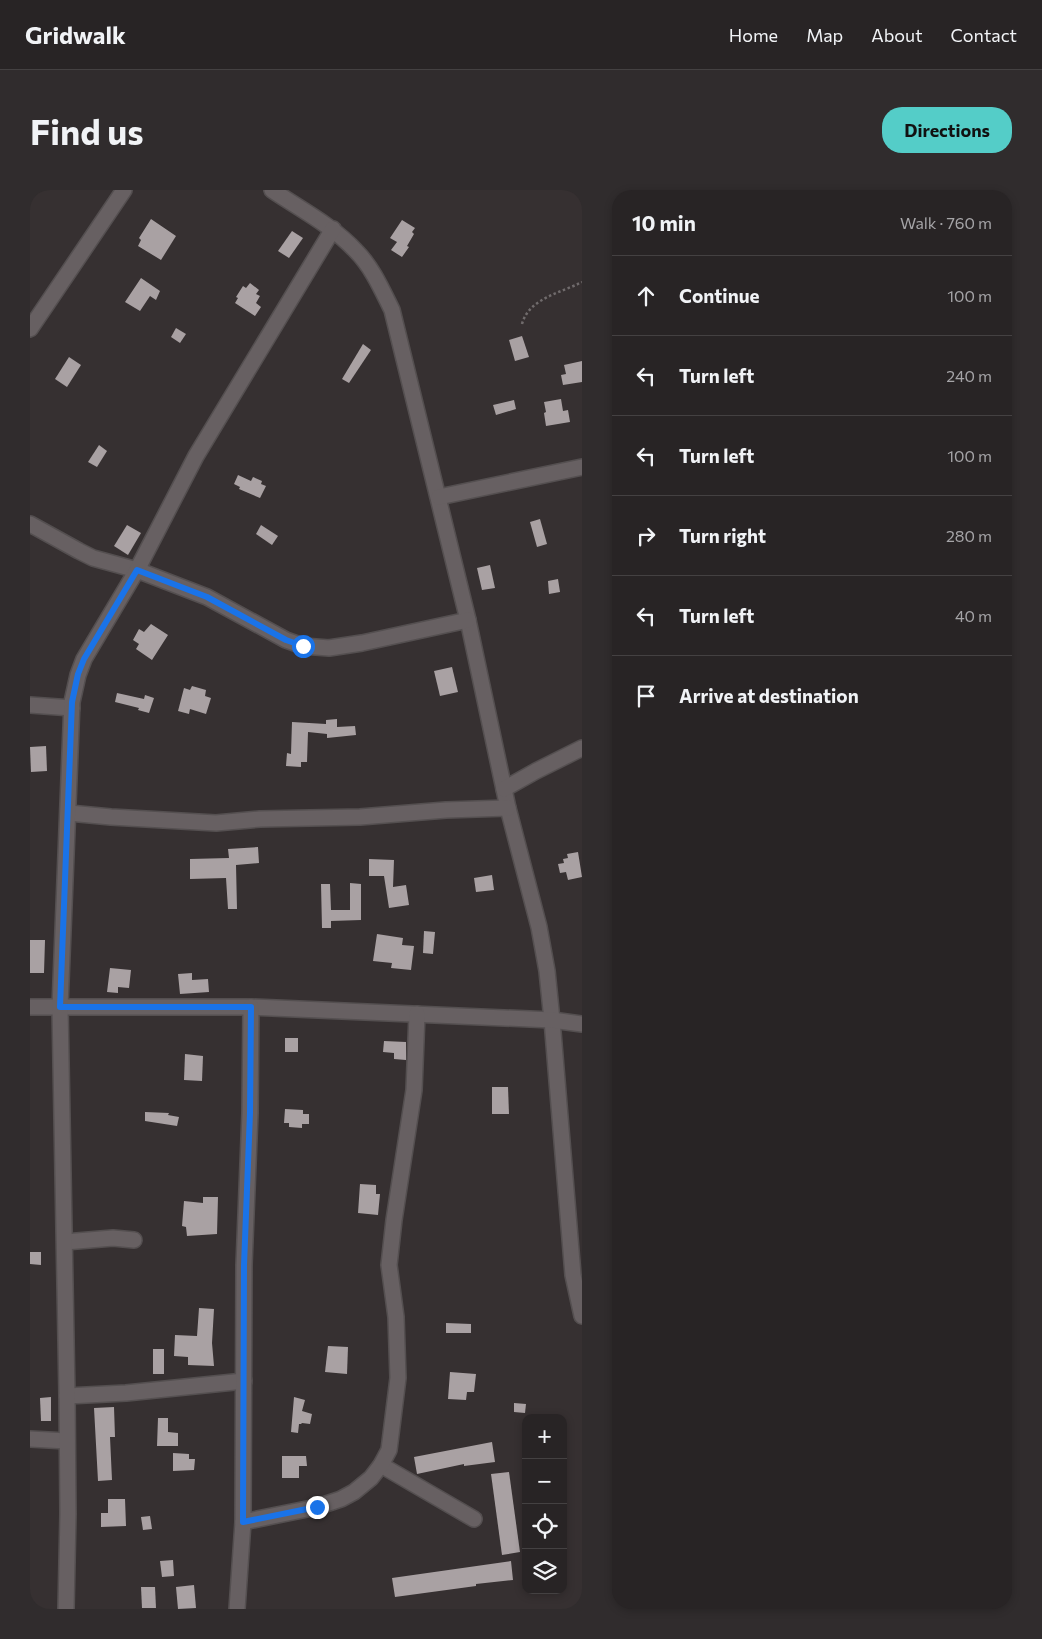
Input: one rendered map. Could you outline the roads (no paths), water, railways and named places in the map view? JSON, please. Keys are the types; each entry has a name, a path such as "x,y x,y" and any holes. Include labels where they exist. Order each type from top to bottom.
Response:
{"street":[{"path":"30,329 124,190"},
{"path":"272,190 332,229 357,251 368,265 392,310 468,620 508,808 539,927 547,971 582,1316"},
{"path":"66,1609 68,1514 67,1396 60,1007 72,708 78,674 84,659 137,570 196,456 332,229"},
{"path":"439,497 582,467"},
{"path":"30,524 79,552 93,558 137,570 207,597 286,640 313,648 329,648 362,643 468,620"},
{"path":"30,705 72,708"},
{"path":"504,789 544,766 582,748"},
{"path":"69,813 216,823 508,808"},
{"path":"30,1007 251,1007 552,1020 582,1024"},
{"path":"237,1609 243,1522 244,1265 250,1113 251,1007"},
{"path":"243,1522 301,1511 341,1499 354,1492 371,1478 389,1450 398,1378 396,1318 389,1265 414,1090 417,1014"},
{"path":"65,1242 113,1238 134,1240"},
{"path":"67,1396 126,1393 244,1381"},
{"path":"30,1439 67,1441"},
{"path":"381,1465 474,1519"}]}
